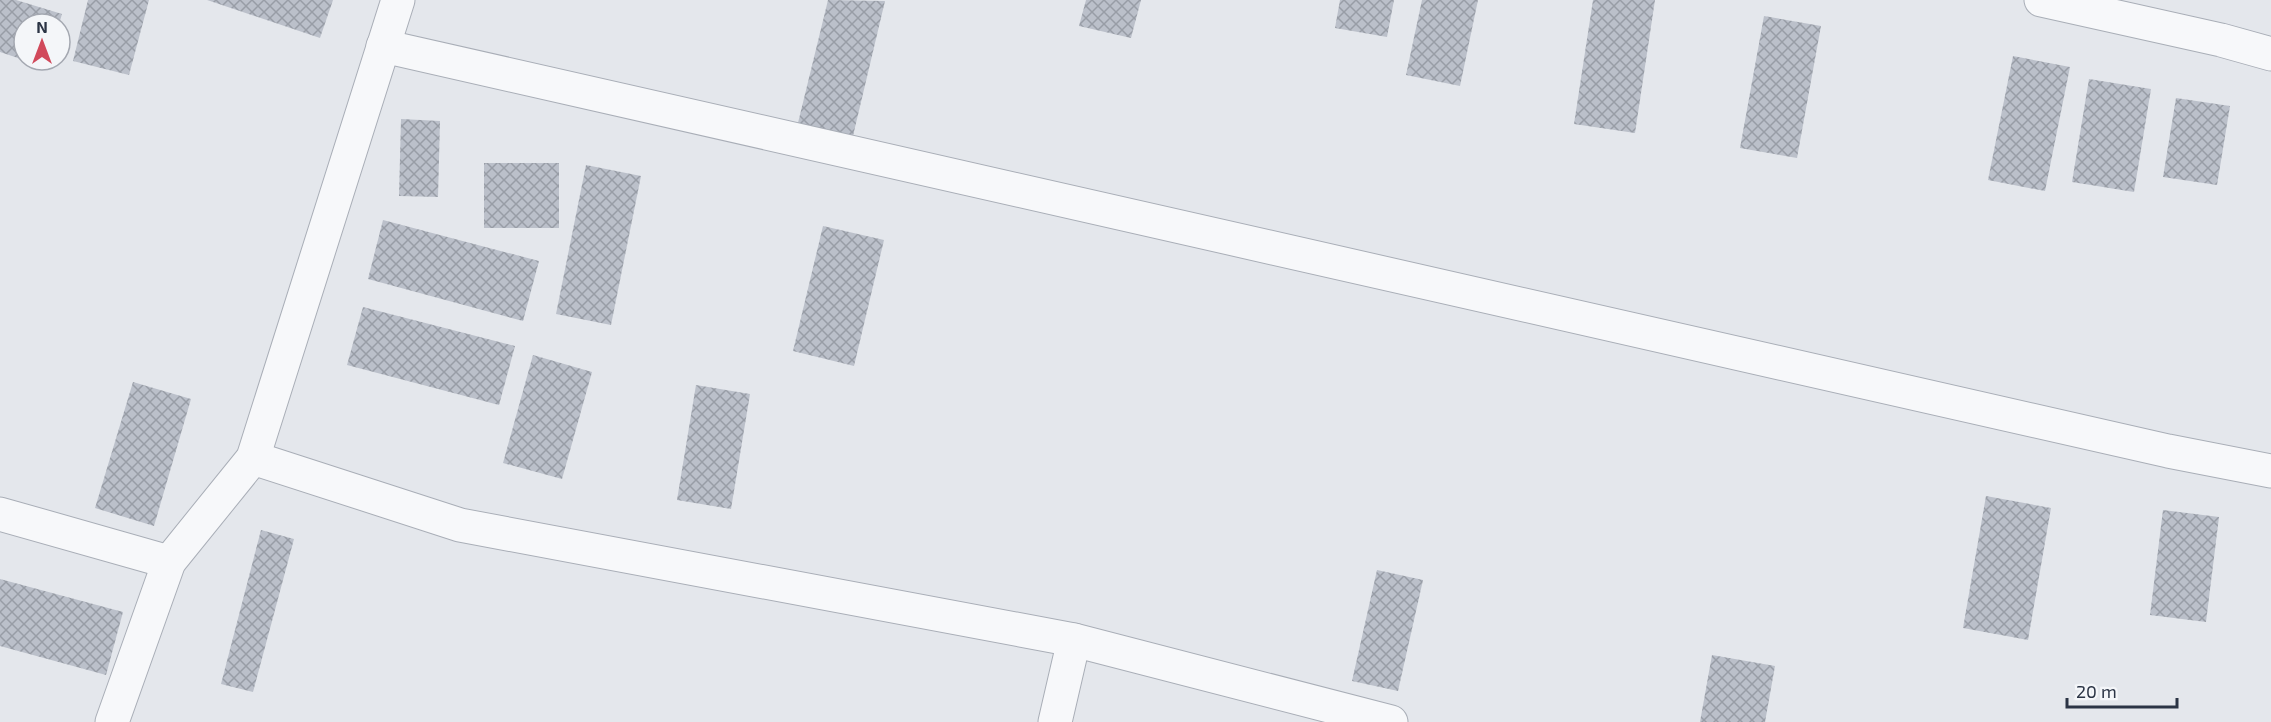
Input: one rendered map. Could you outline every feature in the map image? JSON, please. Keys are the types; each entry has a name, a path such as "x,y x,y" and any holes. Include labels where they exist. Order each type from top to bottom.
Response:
{"street":[{"path":"112,722 169,562 253,458 398,0"},
{"path":"2041,0 2221,40 2271,54"},
{"path":"383,46 2156,448 2271,471"},
{"path":"253,458 460,525 1074,640 1391,722"},
{"path":"0,514 169,562"},
{"path":"1055,722 1074,640"}],"building":[{"path":"0,0 16,0 55,12 12,12 12,56 0,52"},
{"path":"88,0 149,0 129,75 73,61"},
{"path":"207,0 333,0 320,38"},
{"path":"828,0 885,1 852,140 797,127"},
{"path":"1086,0 1141,0 1131,38 1079,26"},
{"path":"1340,0 1394,0 1387,37 1335,28"},
{"path":"1422,0 1478,0 1460,86 1406,75"},
{"path":"1593,0 1655,0 1635,133 1574,124"},
{"path":"1764,16 1821,26 1797,158 1740,148"},
{"path":"2013,56 2070,67 2045,191 1988,180"},
{"path":"2089,79 2151,89 2134,192 2072,182"},
{"path":"2176,98 2230,106 2217,185 2163,177"},
{"path":"401,119 440,121 438,197 399,196"},
{"path":"484,163 559,163 559,228 484,228"},
{"path":"586,165 641,176 611,325 556,314"},
{"path":"383,220 539,261 523,321 368,279"},
{"path":"823,226 884,240 854,366 793,351"},
{"path":"363,307 515,346 499,405 347,365"},
{"path":"533,355 592,372 562,479 503,463"},
{"path":"133,382 191,399 154,526 95,508"},
{"path":"696,385 750,394 731,509 677,500"},
{"path":"1986,496 2051,508 2028,640 1963,628"},
{"path":"2163,510 2219,517 2206,622 2150,615"},
{"path":"261,530 294,539 253,692 221,684"},
{"path":"1377,570 1423,580 1398,691 1352,681"},
{"path":"0,579 123,612 106,675 0,646"},
{"path":"1712,655 1775,666 1765,722 1700,722"}]}
